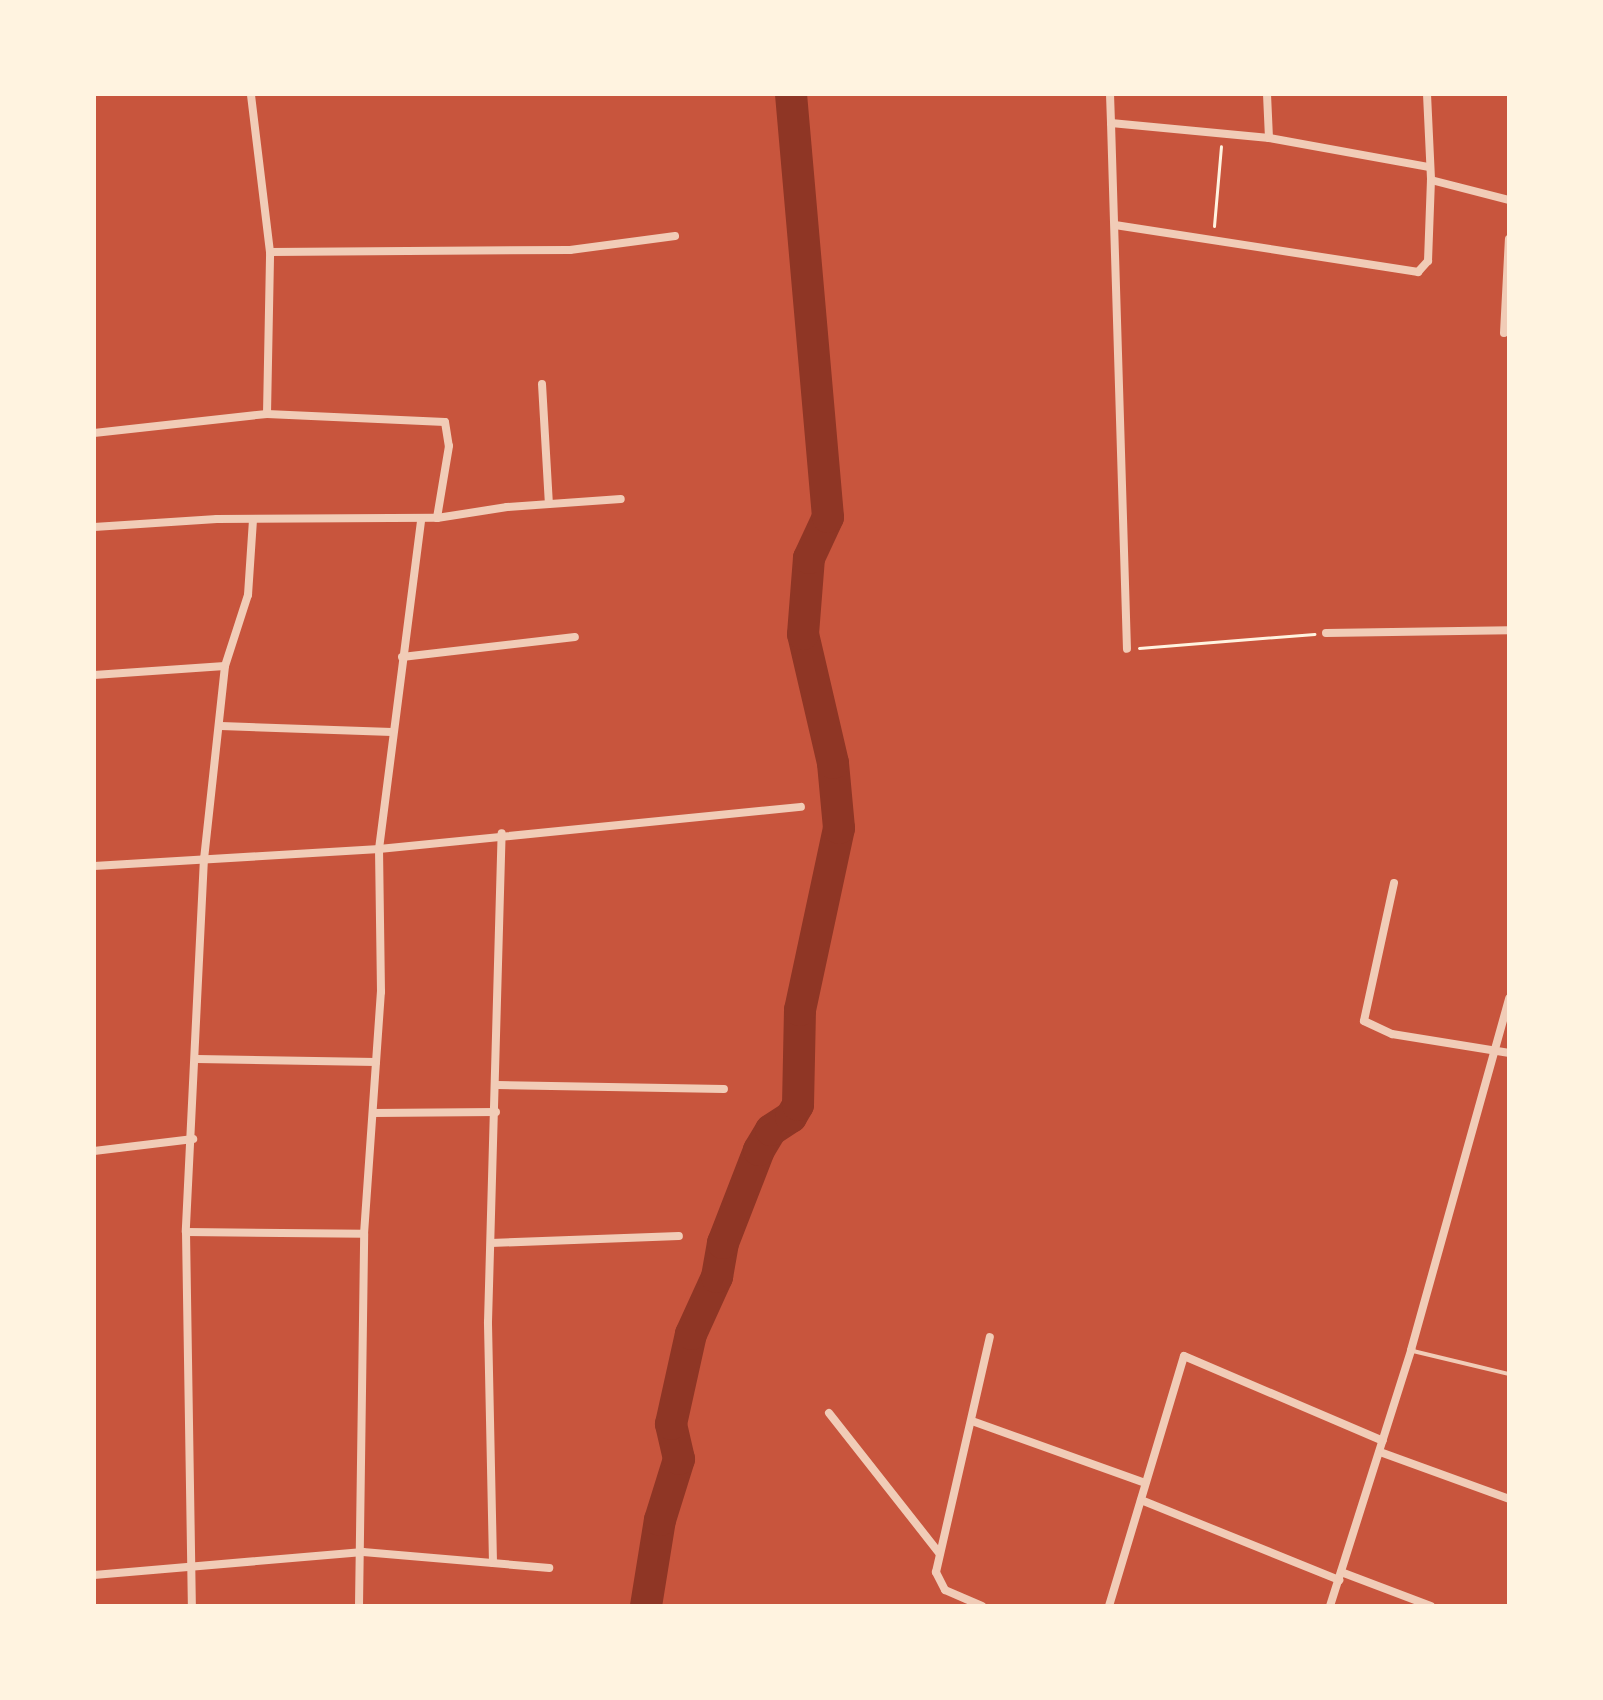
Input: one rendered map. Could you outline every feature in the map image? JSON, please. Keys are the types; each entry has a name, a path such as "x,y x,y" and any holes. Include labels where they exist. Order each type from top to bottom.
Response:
{"street":[{"path":"251,94 270,252 267,414"},
{"path":"1110,94 1127,649"},
{"path":"1267,94 1269,138"},
{"path":"1115,225 1418,272 1428,261 1431,180 1427,94"},
{"path":"1111,123 1269,138 1429,167"},
{"path":"1431,180 1509,200"},
{"path":"270,252 570,250 675,236"},
{"path":"1504,333 1509,239"},
{"path":"542,384 549,504"},
{"path":"94,433 267,414 445,422 449,446 437,518"},
{"path":"94,527 253,519 421,519 621,499"},
{"path":"192,1606 186,1232 197,1059 204,858 221,726 225,666 248,595 253,519"},
{"path":"359,1606 363,1552 364,1234 376,1062 379,849 421,519"},
{"path":"1326,633 1509,630"},
{"path":"402,657 575,637"},
{"path":"94,675 225,666"},
{"path":"221,726 392,732"},
{"path":"94,866 379,849 502,833 801,807"},
{"path":"493,1563 491,1243 502,833"},
{"path":"1394,883 1364,1021 1392,1034 1509,1053"},
{"path":"1330,1606 1411,1350 1509,998"},
{"path":"197,1059 376,1062"},
{"path":"497,1085 724,1089"},
{"path":"373,1113 496,1112"},
{"path":"94,1151 193,1139"},
{"path":"186,1232 364,1234"},
{"path":"491,1243 679,1236"},
{"path":"982,1606 940,1586 940,1554 990,1337"},
{"path":"1109,1606 1179,1362 1189,1355 1383,1441"},
{"path":"829,1413 940,1554"},
{"path":"972,1421 1145,1483"},
{"path":"1380,1452 1509,1499"},
{"path":"1141,1500 1340,1576 1431,1606"},
{"path":"94,1575 363,1552 549,1568"}],"lane":[{"path":"1411,1350 1509,1374"}],"path":[{"path":"1213,241 1222,135"},
{"path":"1127,649 1326,633"}],"waterway":[{"path":"646,1606 660,1520 679,1459 671,1424 691,1334 717,1277 723,1243 759,1150 771,1130 791,1117 798,1105 800,1010 839,828 833,763 803,634 809,558 828,517 791,94"}]}
